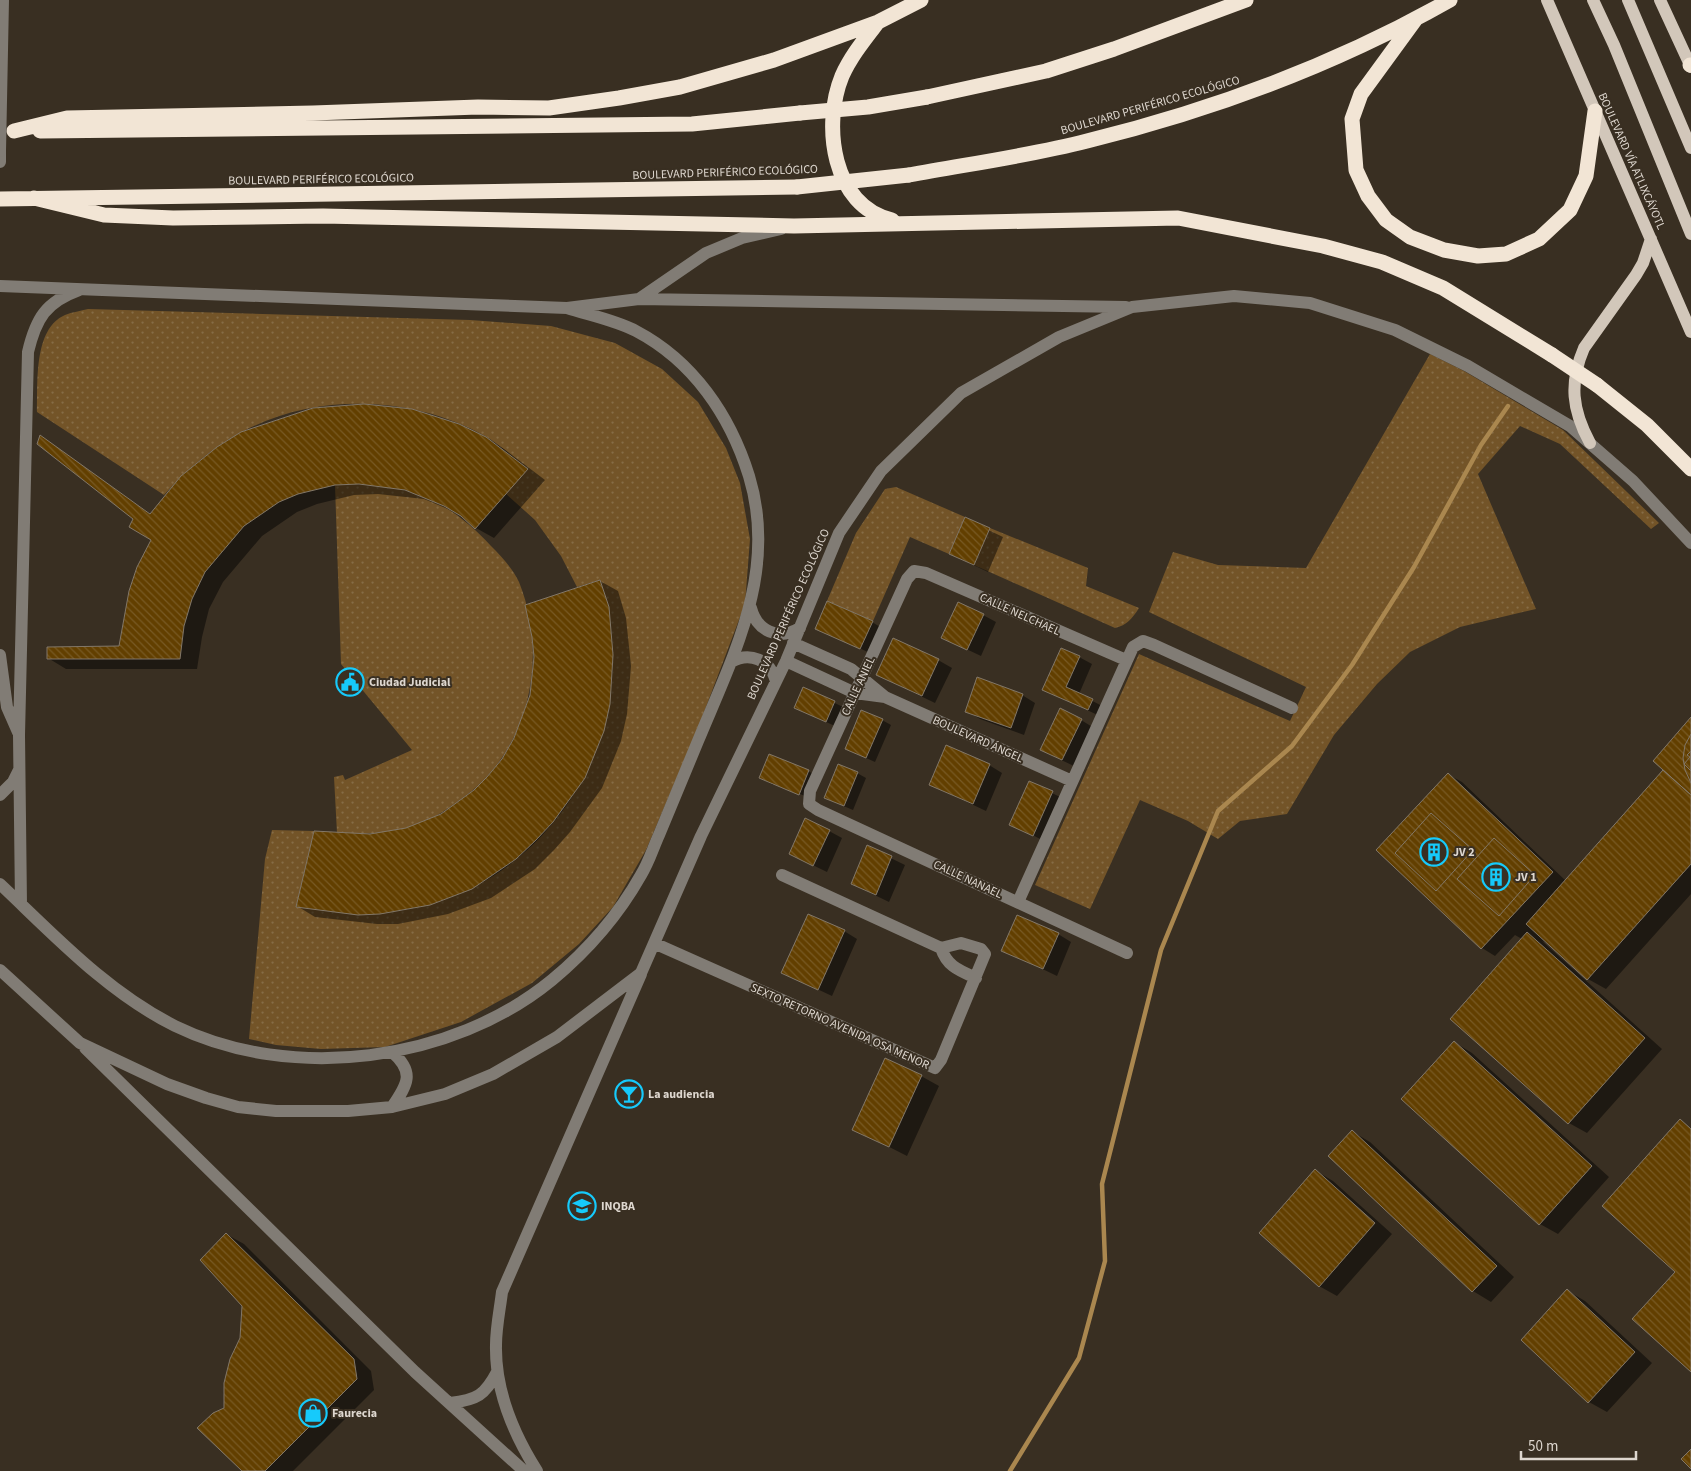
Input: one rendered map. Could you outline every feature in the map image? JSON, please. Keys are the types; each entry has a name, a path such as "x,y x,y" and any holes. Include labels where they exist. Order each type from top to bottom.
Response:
{"highway":[{"path":"7,131 692,124 868,107 927,97 1046,71 1114,49 1246,0"},
{"name":"BOULEVARD PERIFÉRICO ECOLÓGICO","path":"0,198 797,187 909,175 1086,142 1186,113 1260,89 1416,19 1450,0"},
{"path":"7,131 67,118 101,116 313,113 478,107 549,108 650,93 710,79 774,60 878,22 913,2"},
{"path":"1416,19 1361,94 1352,119 1356,170 1368,196 1386,220 1410,237 1444,250 1478,256 1506,254 1539,239 1570,210 1586,176 1595,111"},
{"path":"878,22 854,54 842,77 834,105 833,142 841,174 854,197 876,214 906,223"},
{"path":"34,198 104,215 138,217 324,216 794,226 1178,218 1323,246 1382,262 1443,288 1597,385 1647,425 1691,469"}],"main road":[{"name":"BOULEVARD VÍA ATLIXCÁYOTL","path":"1548,0 1691,332"},
{"name":"BOULEVARD VÍA ATLIXCÁYOTL","path":"1593,0 1614,45 1691,234"},
{"path":"1628,0 1691,148"},
{"path":"1660,0 1691,66"},
{"path":"1590,443 1579,421 1576,409 1574,374 1584,348 1643,263 1651,239"}],"street":[{"path":"0,162 3,0"},
{"path":"639,299 706,253 728,243 794,226"},
{"path":"0,286 567,308 639,299 1132,307"},
{"path":"21,904 19,734 28,352 34,329 45,310 54,301 85,288"},
{"name":"BOULEVARD PERIFÉRICO ECOLÓGICO","path":"0,970 80,1043 182,1090 238,1106 276,1111 348,1111 392,1107 445,1094 493,1074 557,1037 641,973 656,944 701,836 786,661 840,534 888,464 961,393 1059,337 1132,307 1234,296 1310,304 1395,330 1452,358 1570,426 1632,481 1691,543"},
{"path":"0,884 108,984 174,1025 213,1042 276,1056 308,1059 392,1052 474,1027 516,1005 550,982 579,957 642,874 731,662 751,608 759,563 757,515 750,477 720,408 695,375 666,349 633,330 567,308"},
{"name":"CALLE NELCHAEL","path":"914,571 926,573 1126,660"},
{"name":"CALLE ANIEL","path":"809,804 810,790 907,579 914,571"},
{"path":"751,608 757,623 770,633 786,634 800,628"},
{"path":"1018,902 1133,647 1143,641 1292,708"},
{"name":"BOULEVARD ÁNGEL","path":"793,643 851,669 885,697"},
{"path":"0,654 6,707 19,734"},
{"path":"731,662 744,657 759,659 770,668 776,681"},
{"name":"BOULEVARD ÁNGEL","path":"786,661 855,692 885,697 1072,781"},
{"path":"0,795 13,782 20,770"},
{"name":"CALLE NANAEL","path":"809,804 818,810 1127,953"},
{"path":"782,876 941,948 945,961 953,968 976,978"},
{"name":"SEXTO RETORNO AVENIDA OSA MENOR","path":"656,944 935,1068 941,1060 985,954 981,949 961,943 941,948"},
{"path":"537,1471 520,1444 510,1421 498,1372 496,1344 502,1292 641,973"},
{"path":"80,1043 112,1077 408,1365 524,1471"},
{"path":"392,1052 404,1062 407,1071 402,1092 392,1107"},
{"path":"112,1077 125,1071 137,1070"},
{"path":"450,1403 466,1401 478,1396 488,1388 498,1372"}],"shaded area":[{"path":"88,309 470,320 551,326 615,343 662,369 698,402 726,448 740,483 750,539 745,604 698,728 646,850 613,907 579,944 532,983 461,1022 385,1047 321,1049 276,1045 249,1039 265,859 272,830 314,831 296,907 364,913 396,911 431,904 479,884 521,855 556,819 583,777 602,731 612,682 611,631 600,580 577,587 561,556 535,520 505,493 528,469 502,447 457,422 426,412 395,406 331,405 299,410 269,420 240,433 199,461 164,495 37,412 39,358 47,332 55,322 65,315"},
{"path":"1430,354 1464,371 1563,430 1659,523 1651,529 1560,444 1520,426 1478,474 1536,609 1460,627 1410,652 1377,684 1334,735 1287,814 1240,821 1218,839 1188,821 1140,800 1090,909 1035,885 1139,654 1290,721 1306,687 1149,612 1173,552 1218,565 1306,568"},
{"path":"359,484 399,489 432,500 477,531 499,554 519,582 528,611 532,640 532,670 528,699 518,727 505,754 487,777 464,797 436,816 413,827 379,833 337,833 334,777 343,775 345,780 412,750 341,664 335,485"},
{"path":"896,487 965,517 949,554 910,537 873,621 827,601 856,533 885,489"},
{"path":"990,528 1088,568 1086,586 1139,608 1129,621 1115,628 974,565"}],"building":[{"path":"364,404 412,409 459,424 486,437 528,469 475,529 461,516 444,506 405,490 359,484 335,485 298,494 279,502 244,526 205,572 192,599 184,626 180,659 47,659 47,647 119,646 129,591 137,567 151,540 129,527 133,519 37,444 40,435 150,514 181,476 217,447 241,432 313,408"},
{"path":"965,517 990,528 974,565 949,554"},
{"path":"600,580 609,607 613,655 610,704 604,731 585,778 553,822 516,859 472,889 430,905 380,914 358,915 296,907 314,831 370,834 406,828 441,814 474,790 487,777 502,759 514,738 530,695 534,657 525,605"},
{"path":"827,601 873,621 860,649 815,629"},
{"path":"958,602 984,614 967,650 941,638"},
{"path":"893,638 939,659 922,696 876,675"},
{"path":"1061,648 1080,656 1066,687 1093,699 1088,710 1042,690"},
{"path":"977,677 1023,694 1011,728 965,712"},
{"path":"803,687 835,701 826,722 794,708"},
{"path":"1060,708 1082,719 1062,760 1040,750"},
{"path":"861,710 883,719 866,758 845,749"},
{"path":"1691,717 1691,795 1653,761"},
{"path":"1691,734 1691,783 1685,770 1683,758 1685,745"},
{"path":"946,745 990,764 973,804 929,785"},
{"path":"1691,751 1691,771 1684,764 1690,757 1687,755"},
{"path":"769,754 809,770 799,795 759,778"},
{"path":"838,764 858,772 844,806 824,798"},
{"path":"1663,770 1691,795 1691,864 1587,980 1526,924"},
{"path":"1448,773 1553,872 1481,949 1376,850"},
{"path":"1029,781 1053,791 1033,836 1009,825"},
{"name":"JV 2","path":"1431,813 1473,850 1436,891 1395,853"},
{"path":"805,818 830,830 813,866 789,854"},
{"name":"JV 1","path":"1494,838 1535,875 1499,916 1457,879"},
{"path":"867,845 892,856 876,895 851,884"},
{"path":"808,914 845,930 818,990 781,973"},
{"path":"1017,915 1059,933 1043,969 1001,951"},
{"path":"1527,932 1645,1038 1568,1124 1450,1019"},
{"path":"1454,1041 1592,1166 1539,1225 1401,1099"},
{"path":"885,1058 922,1075 889,1147 852,1130"},
{"path":"1680,1119 1691,1129 1691,1372 1632,1319 1675,1272 1602,1206"},
{"path":"1352,1130 1497,1266 1472,1292 1328,1156"},
{"path":"1315,1169 1375,1223 1319,1287 1259,1233"},
{"path":"226,1233 354,1359 357,1379 265,1471 242,1471 197,1428 213,1413 224,1408 224,1383 230,1359 240,1338 242,1306 200,1260"},
{"path":"1567,1289 1635,1352 1588,1403 1521,1340"},
{"path":"1691,1449 1691,1469 1681,1459"}],"waterway":[{"path":"1010,1471 1079,1358 1105,1261 1102,1184 1161,950 1218,811 1292,746 1352,665 1414,567 1481,445 1508,406"}],"place":[{"name":"Ciudad Judicial","path":"350,682"},
{"name":"JV 2","path":"1434,852"},
{"name":"JV 1","path":"1496,877"},
{"name":"La audiencia","path":"629,1094"},
{"name":"INQBA","path":"582,1206"},
{"name":"Faurecia","path":"313,1413"}]}
